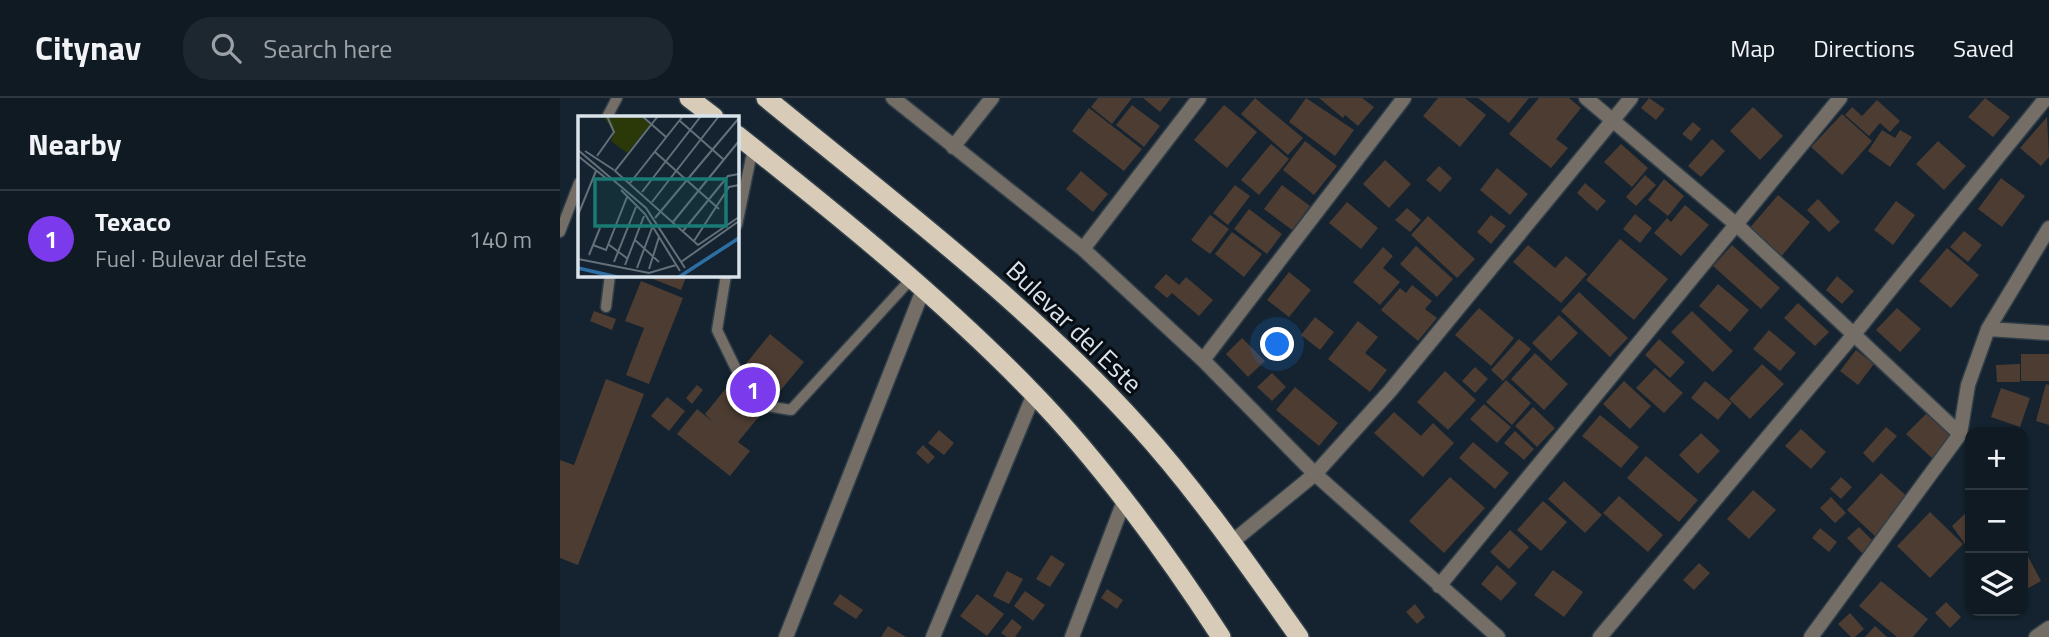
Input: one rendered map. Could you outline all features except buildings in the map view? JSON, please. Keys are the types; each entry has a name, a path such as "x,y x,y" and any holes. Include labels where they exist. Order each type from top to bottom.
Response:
{"highway":[{"path":"689,98 713,116"},
{"name":"Bulevar del Este","path":"766,98 981,273 1138,427 1232,542 1299,637"},
{"path":"738,136 813,194 917,284 1034,394 1124,501 1216,634"}],"street":[{"path":"893,98 1083,249 1203,360 1315,474 1498,637"},
{"path":"953,147 992,98"},
{"path":"1083,249 1199,98"},
{"path":"1203,360 1404,98"},
{"path":"1586,98 1738,226 1960,434"},
{"path":"1232,542 1315,474 1390,391 1631,98"},
{"path":"1439,586 1738,226 1840,98"},
{"path":"1600,637 1855,333 2046,98"},
{"path":"1811,637 1960,434 1968,385 1988,329 2049,228"},
{"path":"786,637 917,284"},
{"path":"1988,329 2049,333"},
{"path":"933,637 1034,394"},
{"path":"1072,637 1124,501"},
{"path":"2036,637 2049,628"}],"lane":[{"path":"608,116 617,98"},
{"path":"738,220 753,148"},
{"path":"560,232 578,186"},
{"path":"606,306 610,276"},
{"path":"726,276 717,330 738,373"},
{"path":"767,407 791,410 917,284"}],"place":[{"name":"Texaco","path":"753,390"}]}
